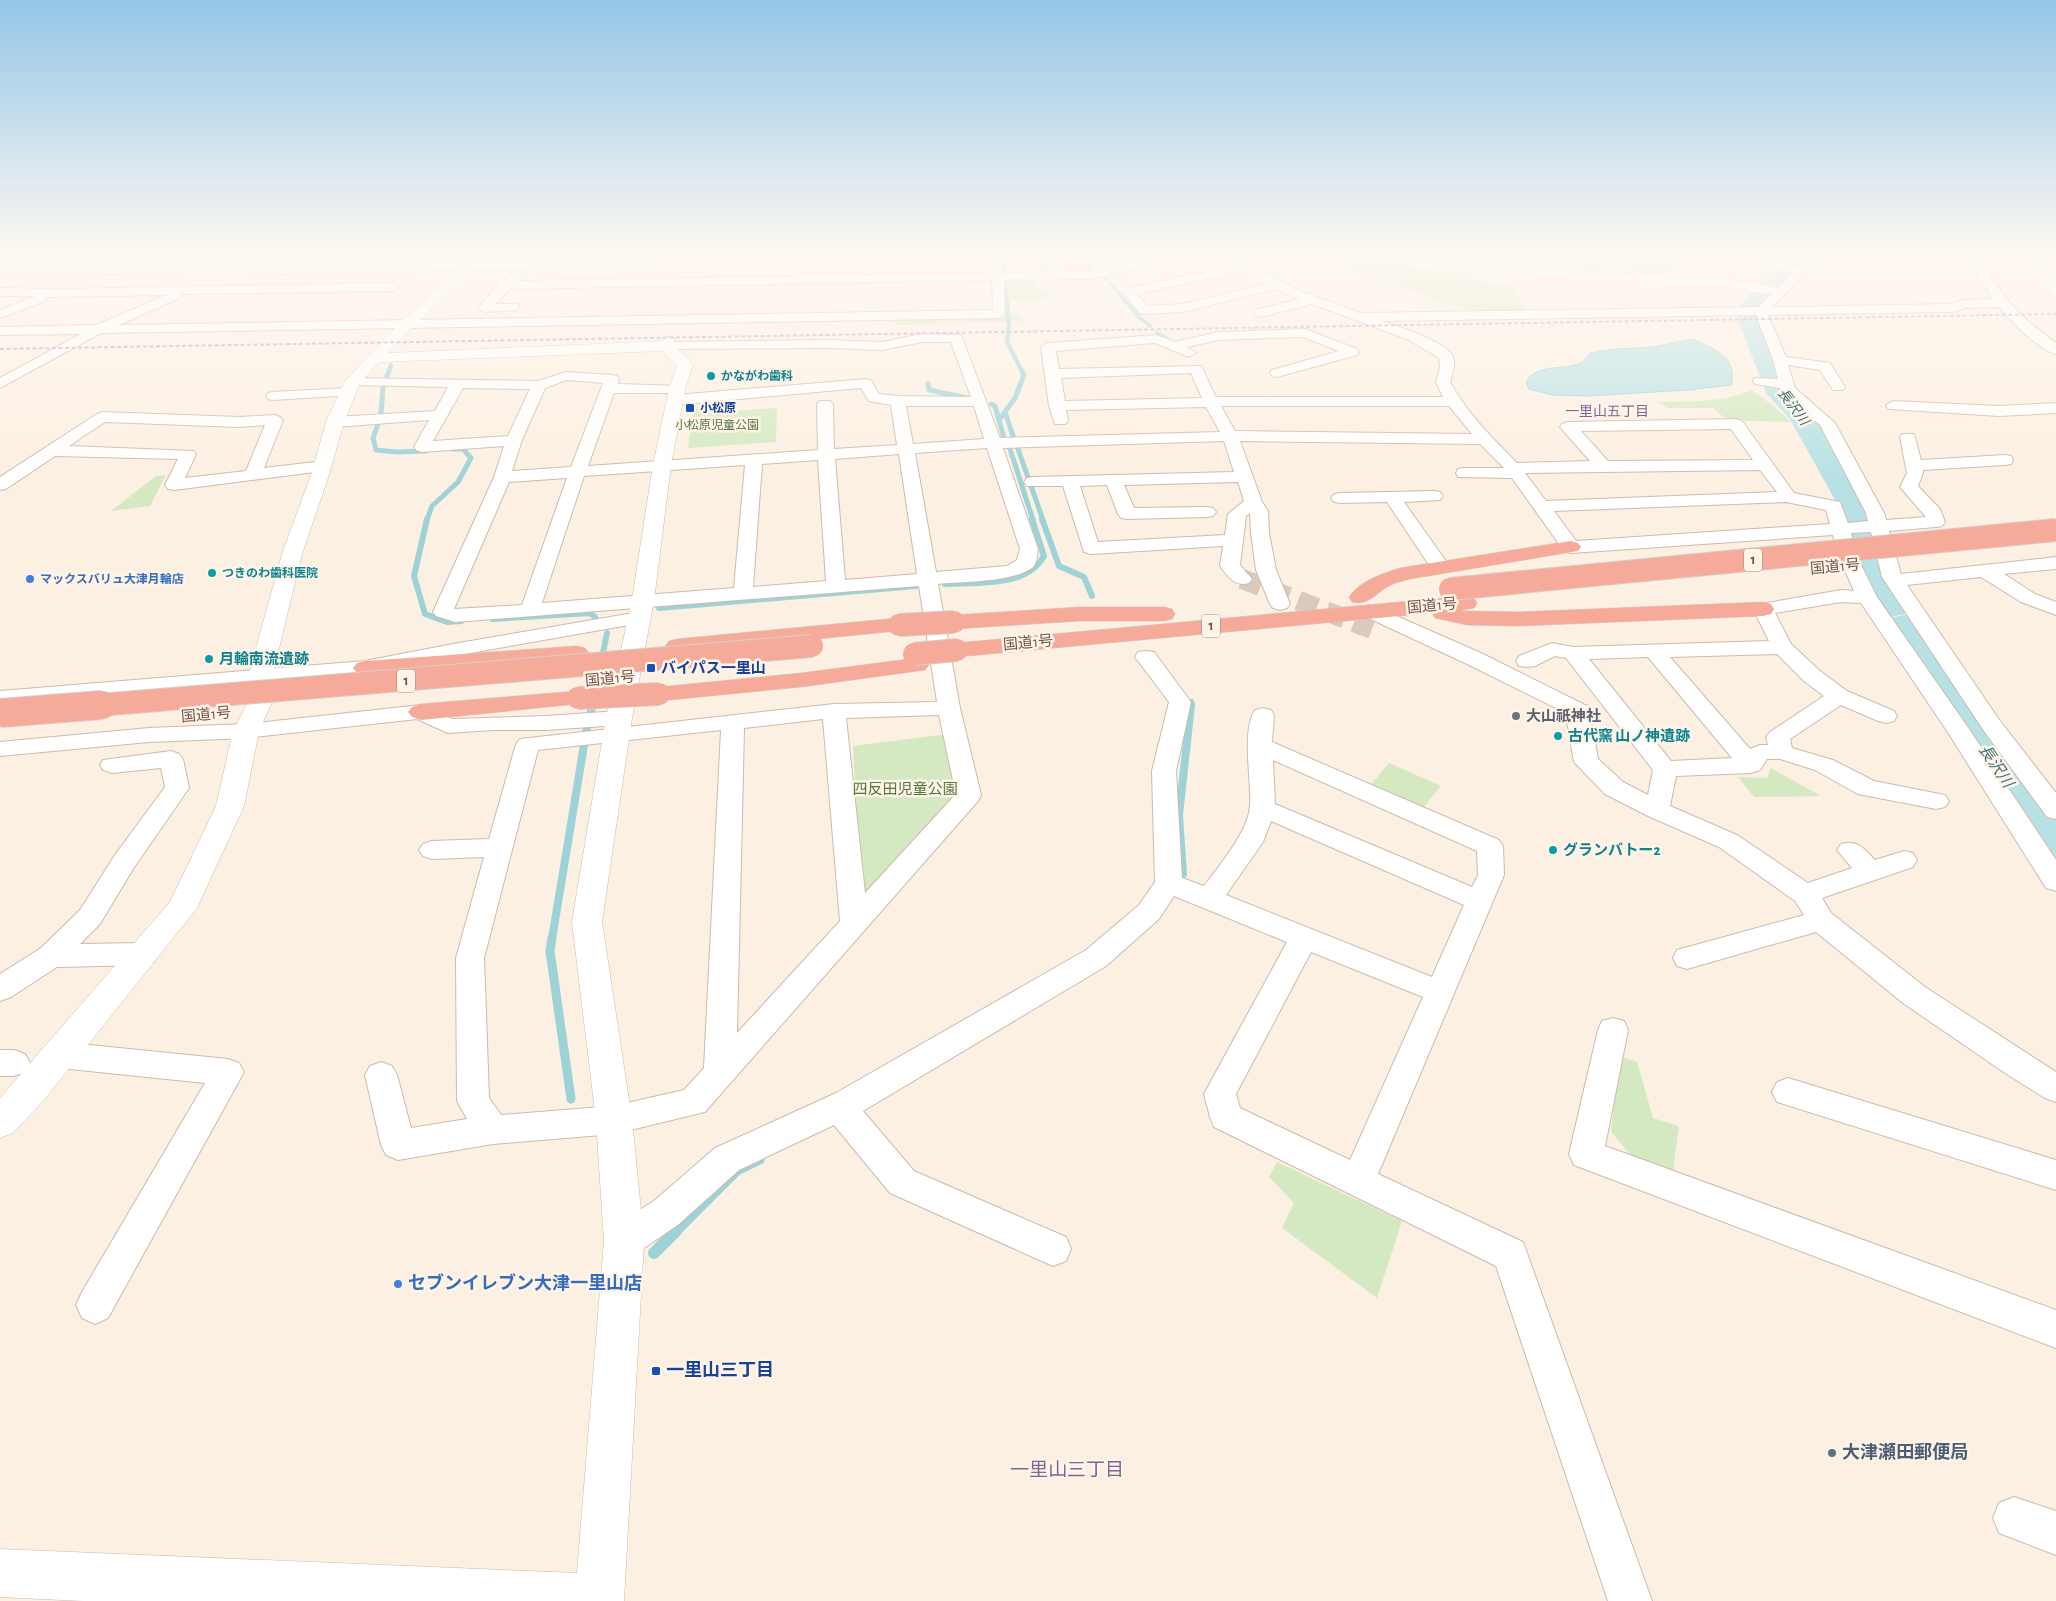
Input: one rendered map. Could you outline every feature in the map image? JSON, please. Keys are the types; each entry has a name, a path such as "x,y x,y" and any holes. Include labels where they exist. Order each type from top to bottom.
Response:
{"highway":[{"name":"国道1号","path":"955,641 1054,615 1164,614 1280,604 1367,612 1458,596 2056,530"},
{"name":"国道1号","path":"955,641 1050,641 1424,607 1458,596 2056,546"},
{"path":"1367,612 1383,580 1440,567 1571,547"},
{"path":"1424,607 1467,618 1519,619 1763,609"},
{"path":"365,668 677,646 910,645 955,641"},
{"path":"421,712 578,698 659,694 801,680 910,645 955,641"},
{"name":"国道1号","path":"0,732 910,645"},
{"name":"国道1号","path":"0,713 811,655"}],"street":[{"path":"0,384 97,330"},
{"path":"0,332 115,330"},
{"path":"0,1122 60,1056 182,908 230,806 246,730 262,698 260,677 292,554 323,466 334,422 350,386 401,330"},
{"path":"0,698 365,668 641,609 743,594 1011,571 1026,563 1029,549 980,402 956,338 922,338 882,346 531,330"},
{"path":"374,358 672,335 689,330"},
{"path":"1395,330 1412,336 1436,349 1446,357 1447,368 1443,382 1453,401 1484,439 1515,471 1571,547 1936,522 1934,513 1909,487 1915,472 1908,436"},
{"path":"1768,330 1780,360 1788,390 1827,423 1875,513 1895,580 1918,618 1992,726 2056,811"},
{"path":"1780,330 1786,334"},
{"path":"2031,330 2056,350"},
{"path":"1174,346 1218,336 1305,333 1352,352 1277,373"},
{"path":"0,1574 599,1600 624,1241 614,1120 587,922 613,730 641,609 662,464 676,394 685,364 672,335"},
{"path":"1064,441 1056,406 1054,374 1048,347 1156,339 1193,354 1196,369 1211,402 1230,436 1252,502 1259,511 1266,570 1280,604"},
{"path":"1780,360 1823,359 1838,387"},
{"path":"1054,374 1196,369"},
{"path":"274,396 350,386 458,383 539,385 566,376 612,379 578,470 530,610"},
{"path":"1761,381 1785,384"},
{"path":"458,383 438,415 422,447 514,440"},
{"path":"608,388 676,394 866,383 874,398 898,401 980,402"},
{"path":"539,385 514,440 502,477 443,612 455,616 530,610 641,609"},
{"path":"381,1075 398,1145 493,1130 614,1120 694,1102 969,795 949,708 898,401"},
{"path":"1056,406 1211,402 1453,401"},
{"path":"825,404 826,454 836,586"},
{"path":"1894,406 1999,411 2056,408"},
{"path":"334,422 438,415"},
{"path":"0,485 54,451 102,417 240,422 275,420 253,475"},
{"path":"1603,466 1568,427 1736,424 1785,491 1786,497"},
{"path":"502,477 662,464 1064,441 1230,436 1484,439"},
{"path":"54,451 188,454 174,485 323,466"},
{"path":"743,594 754,459"},
{"path":"1913,465 2005,460"},
{"path":"1464,474 1603,466 1765,465"},
{"path":"1033,482 1244,477"},
{"path":"1114,481 1127,514 1207,512"},
{"path":"1070,482 1091,548 1234,540"},
{"path":"1340,498 1434,496"},
{"path":"1392,497 1440,567"},
{"path":"1541,506 1786,497 1834,506 1848,557 1873,606 1961,734 2056,881"},
{"path":"1242,579 1230,566 1237,514 1252,502"},
{"path":"1895,580 2056,563"},
{"path":"1985,571 2028,598 2056,609"},
{"path":"1886,716 1839,696 1812,676 1782,647 1763,609 1841,596 1918,618"},
{"path":"1367,612 1475,659 1585,714 1578,722 1586,762 1614,788 1657,810 1728,841 1804,894 1821,920 1914,995 2019,1066 2056,1088"},
{"path":"1526,661 1552,649 1573,653 1782,647"},
{"path":"1654,651 1751,765"},
{"path":"1573,653 1665,769 1657,810"},
{"path":"624,1241 667,1212 728,1159 839,1107 1096,958 1149,912 1169,883 1164,770 1180,702 1146,657"},
{"path":"1781,752 1778,737 1839,696"},
{"path":"493,1130 473,1101 470,958 528,744 569,739 613,730 733,722 834,711 949,708"},
{"path":"834,711 854,922"},
{"path":"0,749 149,735 246,730 421,712 448,726 494,722 546,723 613,730"},
{"path":"1208,899 1250,842 1263,808 1260,746 1264,715"},
{"path":"720,1073 733,722"},
{"path":"1260,746 1490,846 1491,875 1358,1181"},
{"path":"1751,765 1760,752 1781,752 1824,765 1868,788 1936,801"},
{"path":"0,989 51,956 90,917 124,862 177,788 170,758 112,765"},
{"path":"1665,769 1751,765"},
{"path":"1263,808 1480,901"},
{"path":"432,850 500,848"},
{"path":"1850,850 1870,871"},
{"path":"1804,894 1904,860"},
{"path":"1169,883 1440,992"},
{"path":"1687,958 1821,920"},
{"path":"1304,937 1220,1094 1226,1117 1510,1254 1630,1601"},
{"path":"51,956 144,954"},
{"path":"1613,1030 1586,1154 2056,1329"},
{"path":"60,1056 228,1072 95,1305"},
{"path":"1788,1092 2056,1175"},
{"path":"839,1107 902,1182 1053,1250"},
{"path":"2014,1518 2056,1533"}],"green space":[{"path":"1752,390 1791,422 1727,420 1713,408 1667,408 1659,402 1718,399"},
{"name":"小松原児童公園","path":"733,404 731,411 777,408 776,442 688,448 693,407"},
{"path":"166,475 150,506 111,511 156,476"},
{"name":"四反田児童公園","path":"955,733 969,795 861,900 853,746"},
{"path":"1389,763 1441,786 1424,807 1371,784"},
{"path":"1771,768 1821,796 1754,797 1738,777 1767,778"},
{"path":"1619,1056 1637,1062 1653,1118 1679,1126 1673,1171 1631,1155 1611,1132"},
{"path":"1277,1162 1402,1221 1377,1298 1282,1228 1294,1203 1269,1177"}],"water":[{"path":"1692,339 1716,350 1728,360 1732,375 1731,385 1688,390 1587,396 1553,395 1529,389 1526,382 1537,372 1567,367 1582,362 1590,353 1616,349 1653,347"}],"waterway":[{"path":"1008,330 1007,342 1023,373"},
{"name":"長沢川","path":"1754,330 1779,393 1802,415 1865,525 1872,571 1877,585 1891,606"},
{"path":"1157,333 1166,338"},
{"path":"388,373 391,365"},
{"path":"387,376 389,371"},
{"path":"999,420 1015,398 1024,375 1023,373"},
{"path":"928,383 929,390 967,398"},
{"path":"381,414 383,386"},
{"path":"991,404 995,406 1004,438"},
{"path":"1005,412 1014,439"},
{"path":"378,424 373,438 376,450 397,452 427,451"},
{"path":"1017,446 1043,520"},
{"path":"427,520 432,506 458,482 471,458 463,449 453,449"},
{"path":"1010,449 1033,520"},
{"path":"427,519 414,576 425,614 447,622 461,621"},
{"path":"945,584 1000,581 1025,574 1036,566 1044,556 1032,519"},
{"path":"1042,519 1059,566 1084,577 1092,596"},
{"path":"659,608 916,586"},
{"path":"493,619 590,613 595,617"},
{"name":"長沢川","path":"1904,626 2056,855"},
{"path":"592,706 607,633"},
{"path":"591,711 592,705"},
{"path":"1183,874 1179,815 1191,705"},
{"path":"552,939 587,727"},
{"path":"552,938 550,951 571,1099"},
{"path":"675,1233 737,1171 760,1160"},
{"path":"654,1253 676,1231"}],"tunnel":[{"path":"1242,579 1372,629"}],"railway":[{"path":"0,349 1133,330"}],"place":[{"name":"かながわ歯科","path":"711,376"},
{"name":"小松原","path":"690,408"},
{"name":"つきのわ歯科医院","path":"212,573"},
{"name":"マックスバリュ大津月輪店","path":"30,579"},
{"name":"月輪南流遺跡","path":"209,659"},
{"name":"バイパス一里山","path":"651,668"},
{"name":"大山祇神社","path":"1516,716"},
{"name":"古代窯 山ノ神遺跡","path":"1558,736"},
{"name":"グランバトー2","path":"1553,850"},
{"name":"セブンイレブン大津一里山店","path":"398,1284"},
{"name":"一里山三丁目","path":"656,1371"},
{"name":"大津瀬田郵便局","path":"1832,1453"}],"district":[{"name":"一里山五丁目","path":"1607,412"},
{"name":"一里山三丁目","path":"1067,1470"}]}
